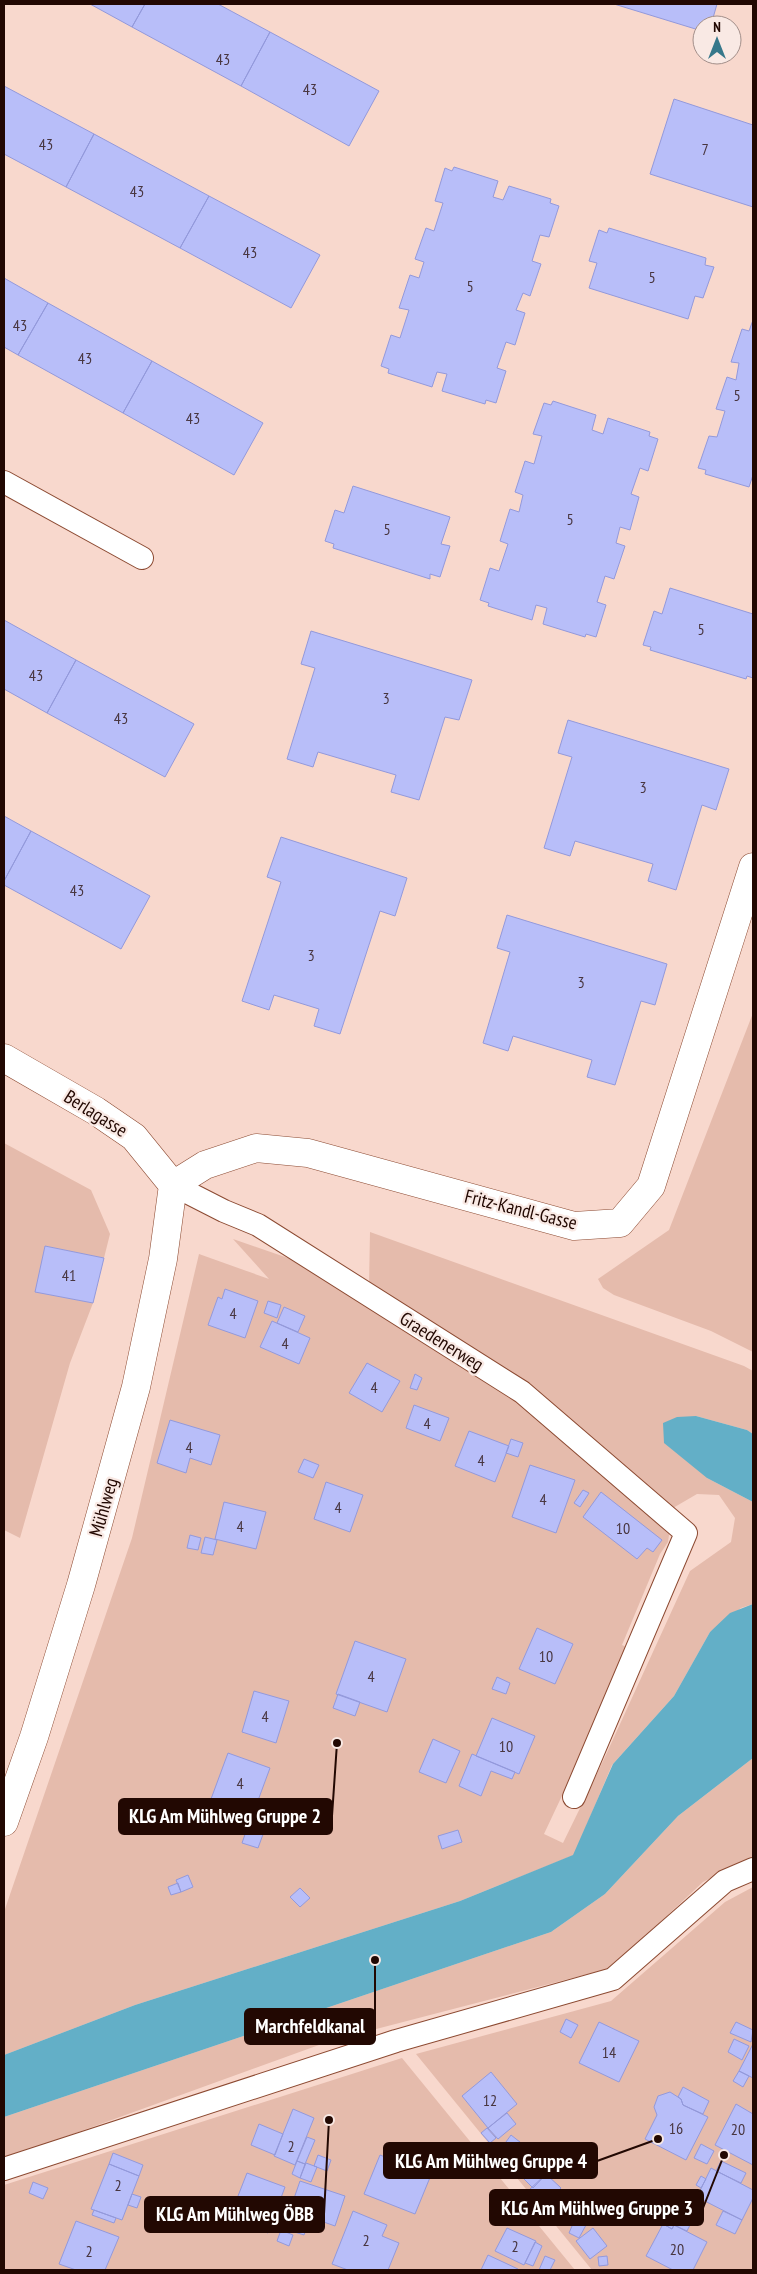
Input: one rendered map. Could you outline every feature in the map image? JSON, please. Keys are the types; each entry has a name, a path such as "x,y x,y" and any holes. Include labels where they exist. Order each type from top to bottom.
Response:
{"street":[{"name":"Fritz-Kandl-Gasse","path":"173,1185 205,1165 256,1148 308,1153 574,1226 620,1223 651,1186 753,868"},
{"name":"Berlagasse","path":"4,1058 96,1111 134,1137 173,1185"},
{"name":"Mühlweg","path":"4,1822 34,1737 81,1585 136,1387 163,1259 173,1185"}],"lane":[{"path":"4,482 142,558"},
{"name":"Graedenerweg","path":"173,1185 224,1211 258,1225 522,1392 686,1533 574,1797"},
{"path":"4,2169 396,2041 613,1979 725,1881 753,1869"}],"shaded area":[{"path":"753,1013 753,1352 711,1331 614,1295 603,1288 598,1279 669,1230"},
{"path":"4,1143 91,1190 110,1234 104,1258 45,1246 36,1292 93,1303 70,1363 20,1538 4,1530"},
{"path":"370,1232 744,1366 753,1371 753,1434 747,1430 696,1416 707,1478 753,1502 753,1604 741,1608 710,1632 674,1696 612,1765 574,1855 460,1901 135,2005 4,2055 4,1912 132,1538 199,1254 269,1279 233,1239 369,1286","holes":["697,1494 719,1495 735,1518 731,1542 690,1571 604,1759 563,1843 544,1834 631,1649 622,1645 660,1554 668,1542 673,1508"]},
{"path":"753,1758 753,1857 703,1882 611,1968 330,2041 4,2159 4,2117 551,1932 605,1894 678,1816"},
{"path":"753,1887 753,2270 592,2270 416,2054 611,2001 725,1902"},
{"path":"402,2058 575,2270 4,2270 4,2185"}],"water":[{"path":"696,1416 747,1430 753,1434 753,1502 707,1478 664,1443 663,1423 677,1417"},
{"path":"753,1604 753,1758 678,1816 605,1894 551,1932 4,2117 4,2055 135,2005 460,1901 573,1855 613,1764 674,1696 710,1632 730,1613"}],"building":[{"path":"90,4 145,4 132,27"},
{"path":"145,4 218,4 270,32 241,86 132,27"},
{"path":"614,4 717,4 714,15 692,15 692,28"},
{"path":"270,32 379,91 349,146 241,86"},
{"path":"4,86 94,134 66,187 4,154"},
{"path":"674,99 753,125 753,207 650,174"},
{"path":"94,134 209,196 180,248 66,187"},
{"path":"454,167 498,181 493,197 503,200 509,186 551,199 550,203 559,206 549,237 540,235 532,261 541,264 530,296 523,293 516,310 525,313 515,345 506,342 497,368 506,371 496,403 486,400 485,404 442,391 447,374 437,372 432,387 388,373 389,369 381,366 391,335 400,338 409,310 399,308 410,275 419,278 424,262 415,259 426,228 434,231 443,203 435,201 445,168 452,171"},
{"path":"209,196 320,255 291,308 180,248"},
{"path":"609,228 706,258 705,265 714,267 703,298 695,296 688,319 589,288 597,263 589,261 599,230 607,233"},
{"path":"4,278 48,303 18,355 4,347"},
{"path":"48,303 152,361 123,413 18,355"},
{"path":"753,320 753,475 749,487 705,474 706,470 698,468 709,436 717,437 725,411 716,409 727,377 736,380 739,363 731,362 742,329 749,331"},
{"path":"152,361 263,423 234,475 123,413"},
{"path":"553,401 596,415 592,430 603,434 608,418 650,432 649,436 658,439 648,471 640,468 631,494 639,497 630,530 620,527 616,543 625,546 614,579 605,576 597,602 606,605 596,637 586,634 585,637 543,624 547,608 536,605 532,620 488,606 489,603 480,600 490,568 499,571 508,544 500,541 510,509 519,512 523,495 515,492 525,461 534,464 542,436 533,434 544,403 551,405"},
{"path":"353,486 450,517 441,544 450,546 440,577 430,574 430,579 333,548 334,544 325,541 335,510 344,513"},
{"path":"670,588 753,614 753,678 747,676 746,679 650,650 651,647 643,645 654,611 662,614"},
{"path":"4,620 76,660 47,713 4,689"},
{"path":"311,631 472,680 459,720 445,717 419,800 391,792 396,775 318,752 313,767 287,759 315,668 301,664"},
{"path":"76,660 194,724 165,777 47,713"},
{"path":"568,720 729,769 716,810 702,805 676,890 648,881 653,864 575,841 570,856 544,848 572,757 558,753"},
{"path":"4,816 31,831 4,881"},
{"path":"31,831 150,896 121,949 4,885 4,881"},
{"path":"281,837 407,878 395,916 380,911 340,1034 314,1026 319,1009 274,995 269,1010 242,1001 281,882 267,877"},
{"path":"507,915 667,964 655,1005 641,1001 615,1085 587,1077 592,1060 513,1036 508,1051 483,1043 510,952 497,948"},
{"path":"45,1246 104,1258 93,1303 35,1292"},
{"path":"225,1289 258,1301 245,1338 208,1325 218,1297 222,1299"},
{"path":"268,1301 281,1305 277,1318 264,1313"},
{"path":"284,1307 305,1316 298,1332 277,1323"},
{"path":"272,1321 310,1338 299,1364 260,1347"},
{"path":"367,1363 400,1381 382,1412 349,1393"},
{"path":"415,1374 422,1378 417,1390 410,1388"},
{"path":"414,1405 449,1418 440,1441 406,1428"},
{"path":"170,1420 220,1435 211,1465 190,1458 186,1473 157,1463"},
{"path":"469,1431 509,1446 495,1482 455,1466"},
{"path":"511,1439 523,1443 518,1457 506,1453"},
{"path":"304,1459 319,1465 313,1478 298,1472"},
{"path":"530,1465 575,1480 556,1533 512,1517"},
{"path":"326,1482 363,1495 350,1532 314,1519"},
{"path":"583,1490 589,1493 580,1507 574,1503"},
{"path":"601,1492 662,1540 653,1552 647,1548 637,1559 583,1517"},
{"path":"224,1502 266,1512 256,1549 215,1539"},
{"path":"190,1535 201,1538 198,1550 187,1548"},
{"path":"205,1537 217,1540 213,1555 201,1553"},
{"path":"537,1628 573,1644 555,1684 519,1669"},
{"path":"355,1641 406,1659 387,1712 336,1694"},
{"path":"497,1677 510,1683 506,1694 492,1689"},
{"path":"254,1691 289,1701 276,1743 242,1732"},
{"path":"338,1694 360,1702 355,1716 333,1708"},
{"path":"492,1718 535,1736 519,1774 476,1756"},
{"path":"433,1739 460,1751 446,1783 419,1772"},
{"path":"228,1753 270,1768 253,1814 211,1799"},
{"path":"472,1754 515,1772 512,1779 491,1771 481,1796 459,1786"},
{"path":"249,1823 265,1829 258,1848 242,1843"},
{"path":"458,1830 462,1842 442,1849 438,1836"},
{"path":"188,1875 193,1887 181,1892 176,1880"},
{"path":"178,1883 181,1892 171,1895 168,1887"},
{"path":"300,1888 310,1898 300,1907 290,1897"},
{"path":"566,2019 578,2025 571,2038 560,2032"},
{"path":"599,2022 639,2041 619,2082 579,2063"},
{"path":"736,2022 753,2030 751,2042 730,2033"},
{"path":"734,2039 749,2046 742,2060 728,2052"},
{"path":"753,2044 753,2078 739,2071"},
{"path":"739,2071 749,2076 743,2087 733,2081"},
{"path":"491,2072 517,2104 488,2128 462,2096"},
{"path":"683,2087 709,2101 703,2114 683,2105 678,2097"},
{"path":"670,2092 681,2099 683,2105 708,2117 686,2160 645,2139 657,2115 654,2107 658,2096"},
{"path":"736,2104 753,2114 753,2165 715,2145"},
{"path":"293,2109 314,2118 295,2165 274,2156"},
{"path":"507,2113 516,2124 498,2139 488,2128"},
{"path":"259,2124 283,2134 275,2155 251,2145"},
{"path":"487,2128 496,2138 490,2143 481,2133"},
{"path":"511,2135 525,2146 512,2164 498,2153"},
{"path":"307,2137 315,2140 305,2164 297,2161"},
{"path":"701,2144 714,2151 707,2164 694,2158"},
{"path":"539,2151 554,2166 533,2188 518,2173"},
{"path":"113,2153 143,2165 139,2176 109,2164"},
{"path":"318,2155 331,2160 327,2171 314,2166"},
{"path":"380,2155 431,2175 415,2214 364,2194"},
{"path":"297,2161 305,2164 300,2178 292,2174"},
{"path":"721,2161 746,2173 741,2183 716,2171"},
{"path":"306,2163 317,2167 311,2182 300,2178"},
{"path":"109,2164 139,2176 122,2220 91,2209"},
{"path":"711,2168 753,2190 753,2198 742,2220 697,2197"},
{"path":"247,2173 285,2187 268,2233 229,2219"},
{"path":"546,2174 561,2188 543,2206 528,2191"},
{"path":"701,2176 706,2179 701,2188 696,2185"},
{"path":"300,2181 345,2196 335,2226 290,2210"},
{"path":"33,2182 48,2188 43,2199 29,2193"},
{"path":"132,2194 141,2197 137,2208 128,2205"},
{"path":"672,2206 693,2219 687,2231 674,2225 672,2229 663,2224"},
{"path":"94,2210 116,2218 114,2223 92,2215"},
{"path":"288,2210 310,2216 304,2235 282,2228"},
{"path":"353,2211 387,2225 382,2236 399,2243 388,2270 348,2270 332,2264"},
{"path":"723,2211 742,2220 735,2234 716,2225"},
{"path":"575,2219 586,2225 579,2238 569,2233"},
{"path":"76,2221 119,2237 105,2270 76,2270 59,2264"},
{"path":"663,2224 672,2229 674,2225 707,2242 693,2270 673,2270 646,2256"},
{"path":"507,2228 536,2241 524,2265 495,2251"},
{"path":"593,2228 607,2246 590,2259 576,2241"},
{"path":"281,2230 293,2235 289,2246 277,2241"},
{"path":"535,2242 542,2246 533,2266 525,2263"},
{"path":"488,2255 518,2269 518,2270 481,2270"},
{"path":"545,2256 555,2260 550,2270 539,2270"},
{"path":"607,2256 608,2265 599,2266 598,2257"}],"place":[{"name":"KLG Am Mühlweg Gruppe 2","path":"337,1743"},
{"name":"Marchfeldkanal","path":"375,1960"},
{"name":"KLG Am Mühlweg ÖBB","path":"329,2120"},
{"name":"KLG Am Mühlweg Gruppe 4","path":"658,2139"},
{"name":"KLG Am Mühlweg Gruppe 3","path":"724,2155"}]}
